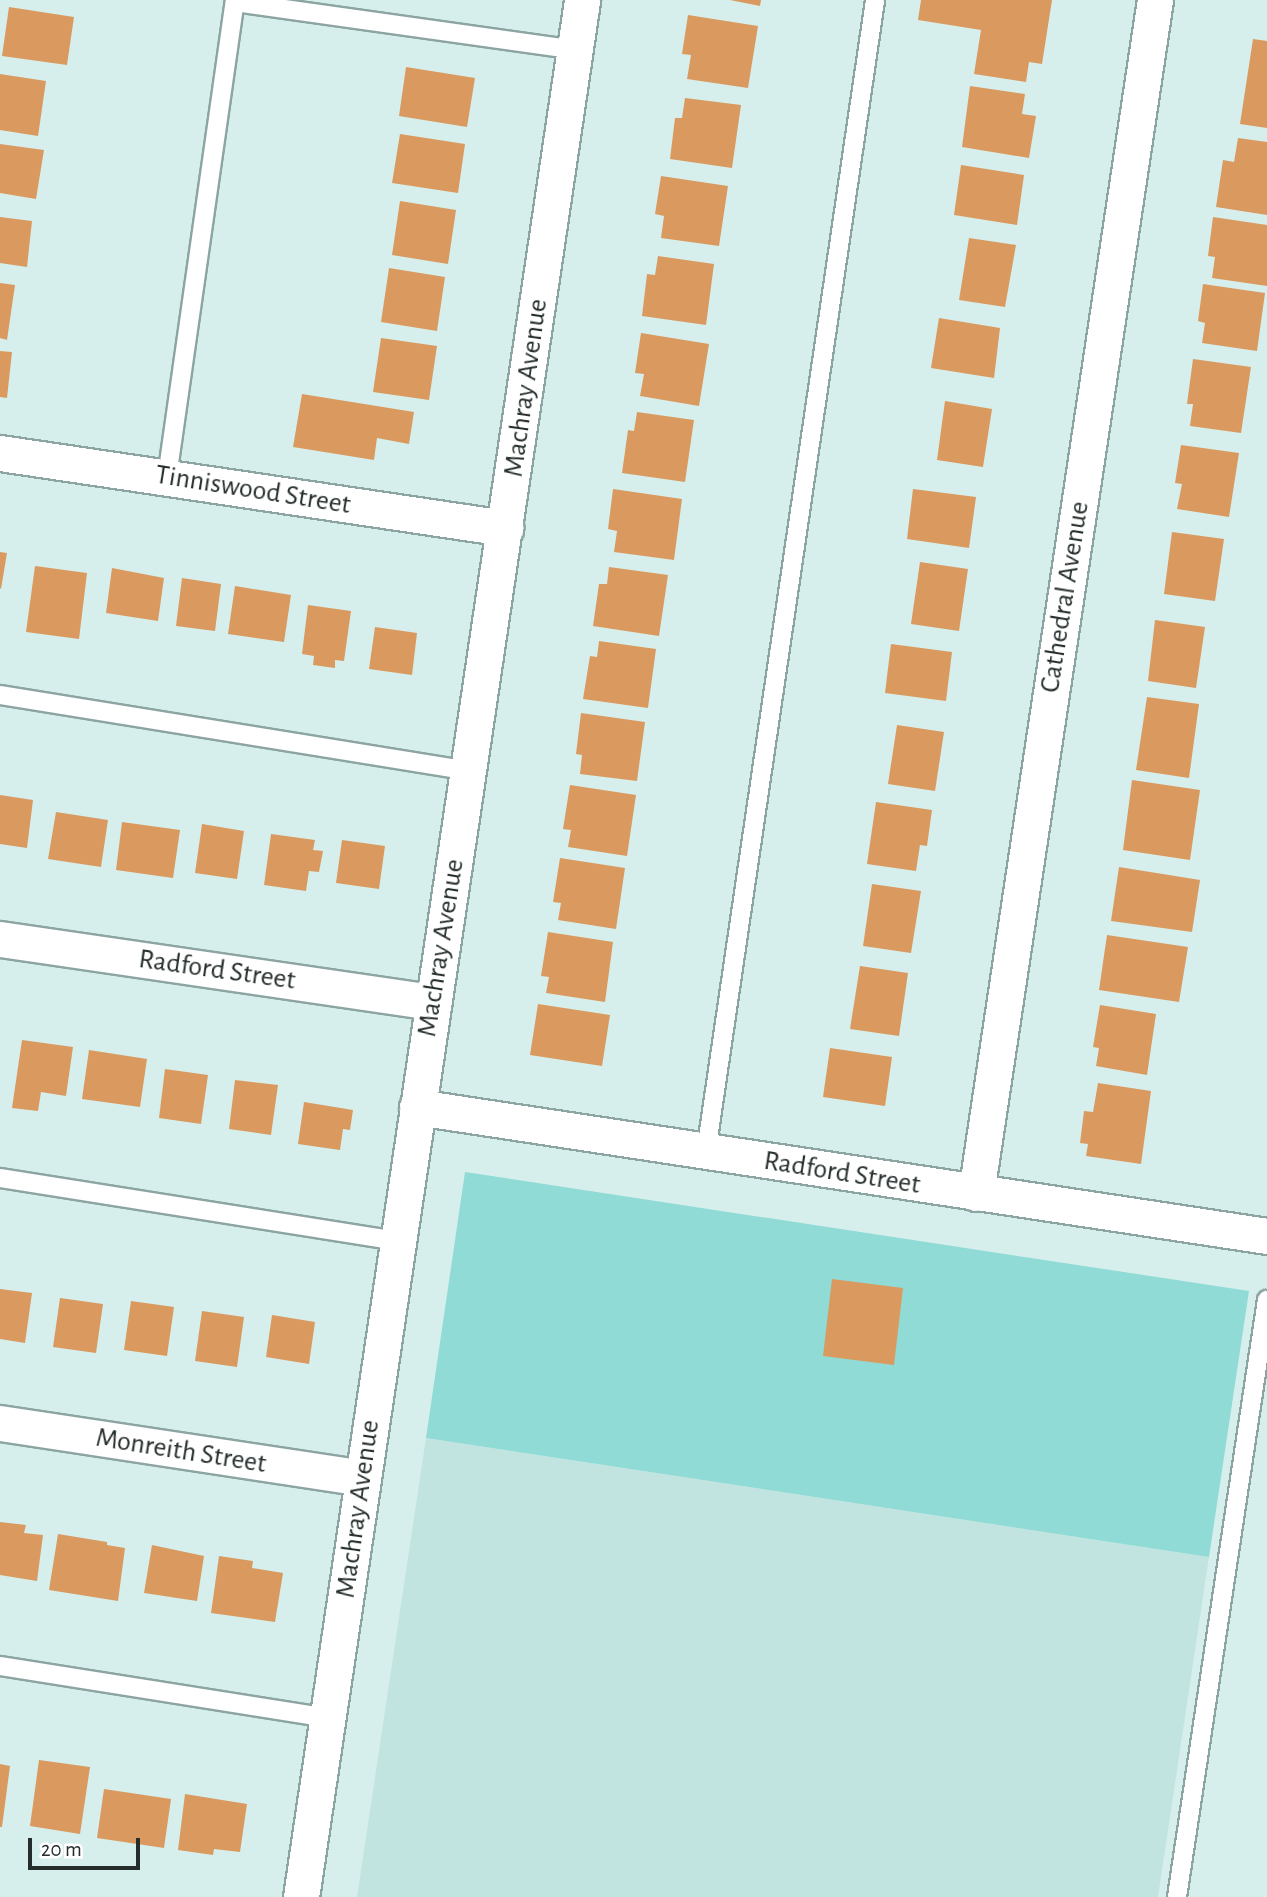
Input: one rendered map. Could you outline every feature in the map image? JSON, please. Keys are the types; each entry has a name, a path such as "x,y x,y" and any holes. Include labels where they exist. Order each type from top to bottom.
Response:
{"street":[{"name":"Machray Avenue","path":"301,1897 582,0"},
{"name":"Cathedral Avenue","path":"975,1193 1155,0"},
{"name":"Tinniswood Street","path":"0,453 505,528"},
{"name":"Radford Street","path":"0,939 433,1002"},
{"name":"Radford Street","path":"417,1107 1267,1236"},
{"name":"Monreith Street","path":"0,1423 362,1478"}],"lane":[{"path":"706,1152 875,0"},
{"path":"167,477 227,1 576,50"},
{"path":"0,695 468,771"},
{"path":"0,1178 397,1241"},
{"path":"1177,1897 1267,1300"},
{"path":"0,1666 329,1718"}],"shaded area":[{"path":"465,1172 1249,1291 1209,1557 426,1438"},
{"path":"426,1438 1209,1557 1158,1897 357,1897"}],"building":[{"path":"730,0 761,0 760,6"},
{"path":"921,0 1052,0 1042,64 1029,62 1026,82 974,74 981,30 918,20"},
{"path":"9,7 74,17 67,65 2,56"},
{"path":"688,15 758,26 748,88 687,79 691,55 682,54"},
{"path":"1253,39 1267,41 1267,128 1240,124"},
{"path":"406,67 475,78 467,127 399,116"},
{"path":"0,74 46,81 38,136 0,130"},
{"path":"970,86 1025,94 1022,114 1036,116 1029,158 962,147"},
{"path":"685,98 741,105 732,168 670,159 675,118 682,118"},
{"path":"400,134 465,144 458,193 392,183"},
{"path":"1238,138 1267,142 1267,215 1216,207 1223,160 1234,162"},
{"path":"0,144 44,150 36,199 0,193"},
{"path":"961,165 1024,175 1017,225 954,215"},
{"path":"661,176 728,186 719,246 661,238 664,216 655,214"},
{"path":"400,201 456,210 448,264 392,255"},
{"path":"0,217 32,221 27,267 0,263"},
{"path":"1213,217 1267,225 1267,286 1212,278 1215,257 1208,256"},
{"path":"969,238 1016,245 1005,307 959,300"},
{"path":"658,256 714,264 706,325 642,316 647,274 655,275"},
{"path":"389,268 445,277 437,331 381,322"},
{"path":"0,283 15,285 7,340 0,338"},
{"path":"1203,284 1265,293 1257,351 1202,343 1205,323 1198,321"},
{"path":"939,318 1000,328 994,378 931,368"},
{"path":"641,333 709,344 699,406 640,396 644,374 635,373"},
{"path":"381,338 437,346 429,400 373,392"},
{"path":"0,351 12,352 7,398 0,397"},
{"path":"1193,359 1251,367 1241,433 1190,426 1193,404 1187,404"},
{"path":"302,394 414,412 409,444 377,438 374,460 293,447"},
{"path":"945,401 992,409 983,467 937,460"},
{"path":"637,412 694,420 685,482 622,473 628,430 634,431"},
{"path":"1181,445 1239,453 1229,517 1177,509 1182,484 1175,483"},
{"path":"613,489 682,499 674,560 614,552 617,531 608,529"},
{"path":"913,489 976,497 969,548 907,539"},
{"path":"1172,532 1224,539 1215,601 1164,594"},
{"path":"0,552 7,553 1,589 0,588"},
{"path":"920,562 968,569 959,631 911,624"},
{"path":"35,566 87,573 79,639 26,632"},
{"path":"609,567 668,575 659,636 593,626 599,584 607,584"},
{"path":"112,568 164,578 158,621 106,613"},
{"path":"182,578 221,584 215,631 176,626"},
{"path":"235,586 291,595 284,642 228,634"},
{"path":"308,605 351,611 344,661 335,660 335,668 313,665 314,656 302,654"},
{"path":"1155,620 1205,627 1196,688 1148,681"},
{"path":"375,627 417,633 412,675 369,669"},
{"path":"599,641 656,649 648,708 583,699 590,656 597,657"},
{"path":"891,644 952,652 946,701 885,693"},
{"path":"1147,697 1199,704 1189,778 1136,770"},
{"path":"581,713 645,722 637,781 580,774 582,755 576,754"},
{"path":"897,725 944,732 935,791 888,784"},
{"path":"1132,780 1200,790 1190,860 1123,850"},
{"path":"570,785 636,795 627,856 568,847 571,830 563,829"},
{"path":"0,795 33,800 27,848 0,844"},
{"path":"876,802 932,810 927,846 920,845 916,871 867,864"},
{"path":"56,812 108,820 101,867 48,859"},
{"path":"122,822 180,830 173,878 116,870"},
{"path":"202,824 244,831 237,879 195,873"},
{"path":"271,834 315,840 313,850 323,851 319,872 309,871 306,891 264,885"},
{"path":"342,840 385,846 379,889 336,883"},
{"path":"560,858 625,868 616,929 558,920 561,903 553,902"},
{"path":"1119,867 1200,880 1192,932 1111,921"},
{"path":"872,884 921,891 911,953 863,946"},
{"path":"548,932 613,942 605,1002 546,993 549,977 541,976"},
{"path":"1107,935 1188,947 1179,1002 1099,990"},
{"path":"860,966 908,973 899,1036 850,1029"},
{"path":"538,1004 610,1015 602,1066 530,1055"},
{"path":"1100,1005 1156,1014 1147,1075 1096,1066 1099,1048 1093,1047"},
{"path":"22,1040 73,1047 66,1096 41,1092 38,1111 12,1108"},
{"path":"830,1048 892,1057 885,1106 823,1097"},
{"path":"89,1050 147,1059 140,1107 82,1099"},
{"path":"165,1069 208,1075 201,1124 159,1118"},
{"path":"235,1080 278,1085 271,1135 229,1129"},
{"path":"1098,1083 1151,1091 1141,1164 1086,1156 1088,1144 1080,1143 1084,1111 1093,1112"},
{"path":"304,1102 353,1110 350,1130 343,1129 340,1150 298,1144"},
{"path":"832,1279 903,1288 894,1365 823,1356"},
{"path":"0,1289 32,1293 25,1343 0,1339"},
{"path":"60,1298 103,1304 96,1353 53,1347"},
{"path":"131,1301 174,1307 167,1356 124,1350"},
{"path":"202,1311 244,1317 237,1367 195,1361"},
{"path":"272,1315 315,1322 309,1364 266,1357"},
{"path":"0,1522 26,1525 24,1533 43,1535 37,1581 0,1575"},
{"path":"58,1534 107,1542 107,1545 125,1548 118,1601 49,1590"},
{"path":"152,1545 204,1556 197,1601 144,1593"},
{"path":"219,1556 253,1561 252,1568 283,1573 275,1622 211,1613"},
{"path":"39,1760 90,1767 80,1834 30,1826"},
{"path":"0,1764 10,1766 2,1827 0,1827"},
{"path":"104,1789 171,1799 164,1848 97,1838"},
{"path":"185,1794 247,1804 240,1852 214,1849 213,1855 178,1850"}]}
